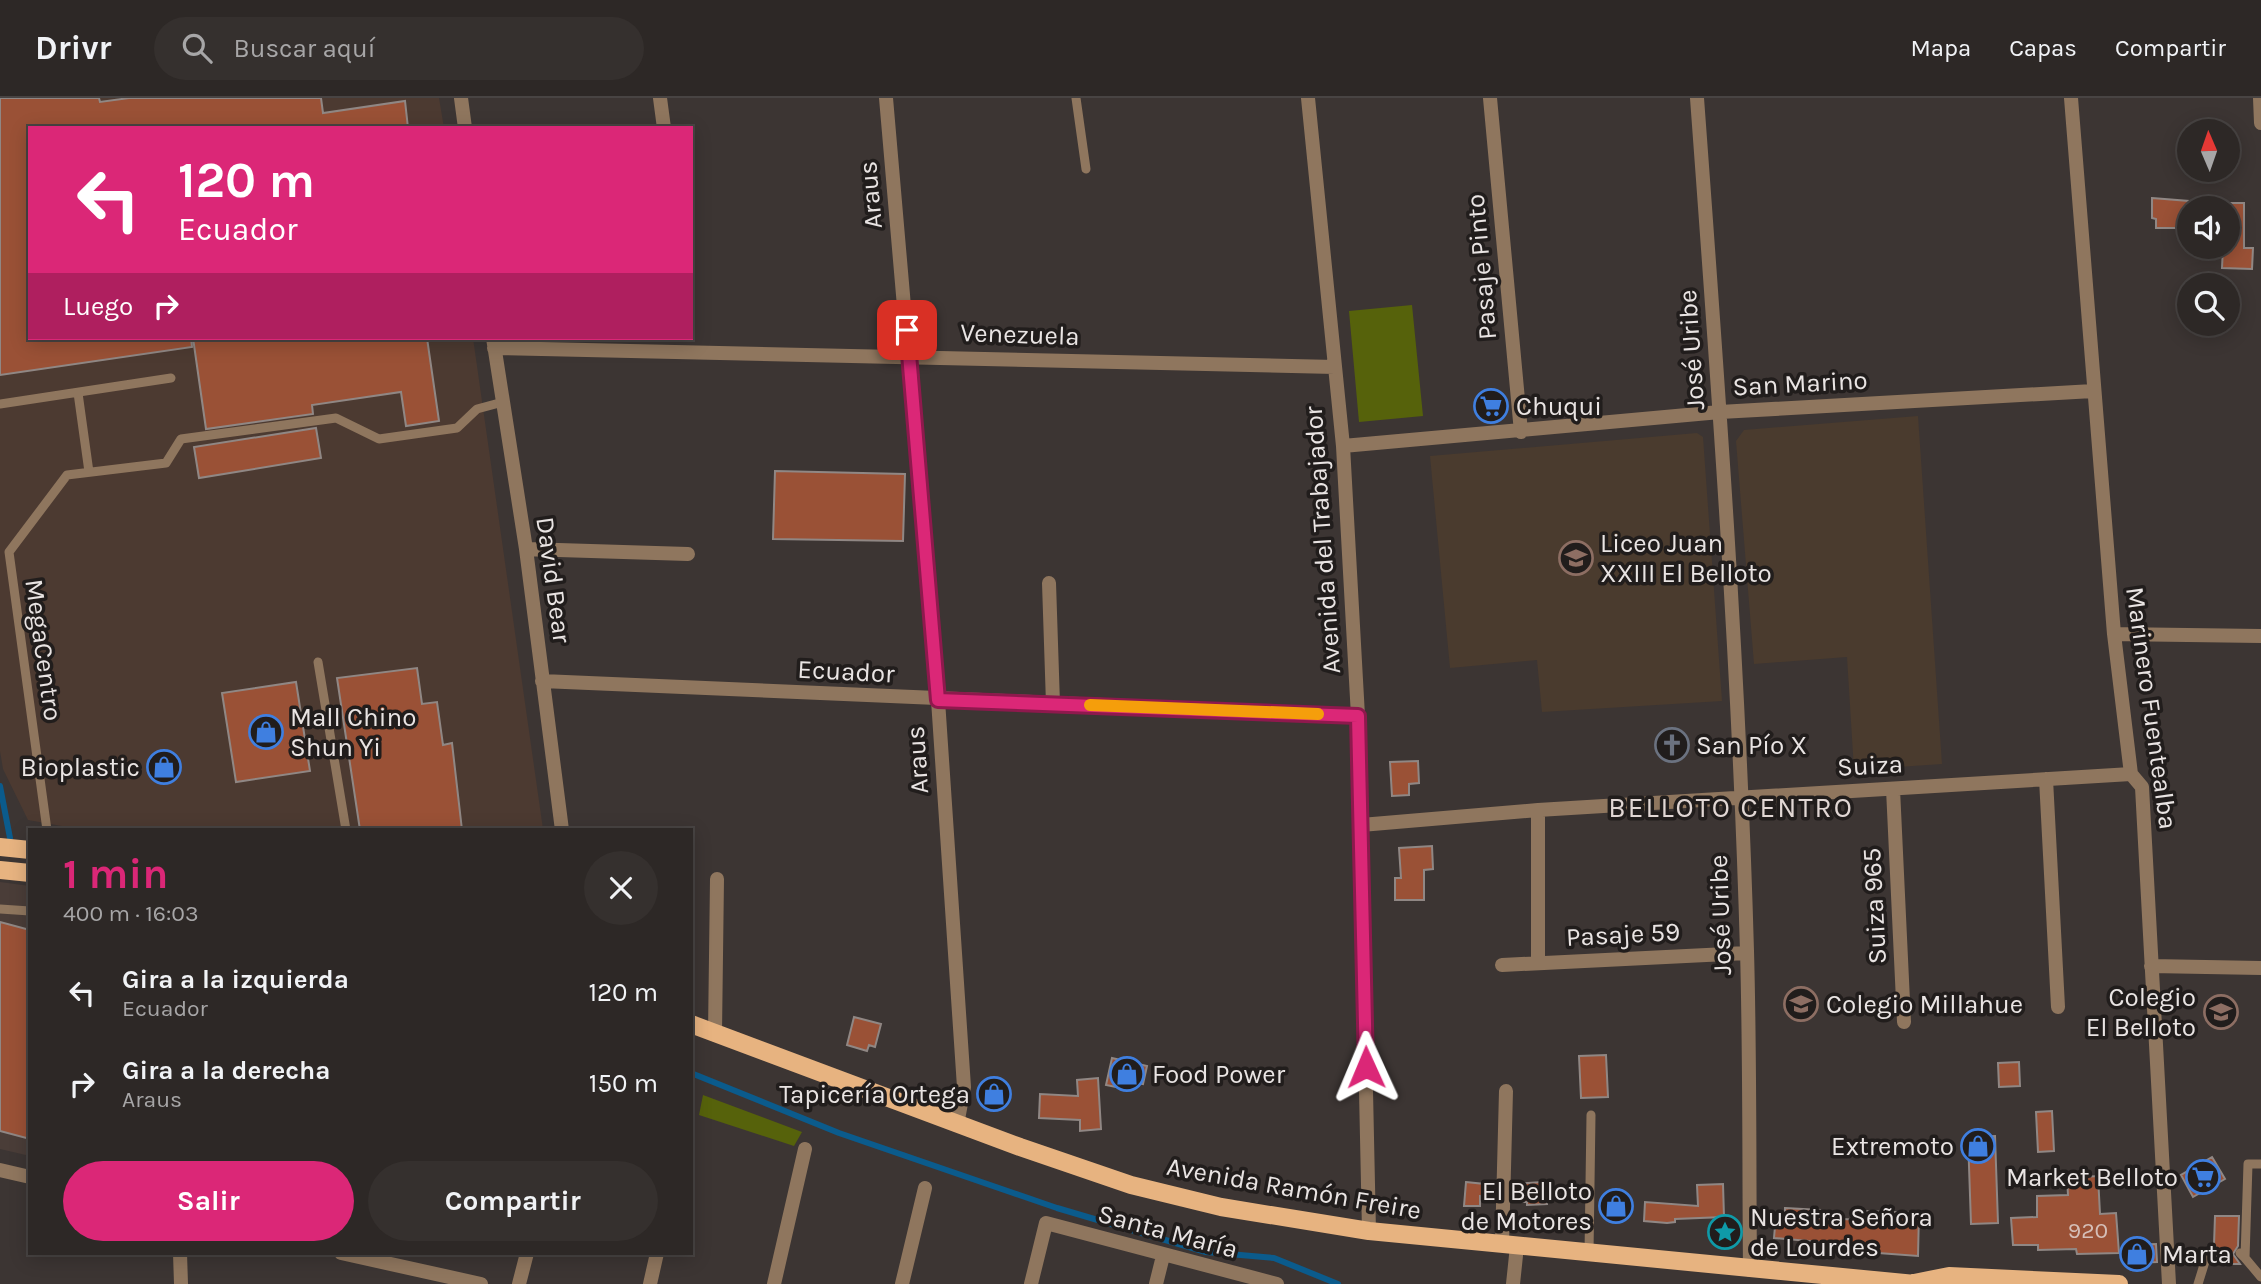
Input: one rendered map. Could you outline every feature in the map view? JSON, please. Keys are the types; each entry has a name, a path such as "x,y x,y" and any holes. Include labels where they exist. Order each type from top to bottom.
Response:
{"main road":[{"path":"0,870 28,873"},
{"name":"Avenida Ramón Freire","path":"693,1025 957,1125 1144,1188 1221,1208 1369,1231 1915,1284 1949,1276 2119,1284"}],"street":[{"path":"461,98 465,126"},
{"path":"660,98 664,126"},
{"name":"Araus","path":"886,98 938,700 964,1087 957,1125"},
{"name":"Avenida del Trabajador","path":"1308,98 1343,446 1358,716 1369,1231"},
{"name":"Pasaje Pinto","path":"1490,98 1521,432"},
{"name":"José Uribe","path":"1697,98 1720,412 1741,796 1747,953 1750,1270"},
{"name":"Marinero Fuentealba","path":"2071,98 2115,634 2131,774 2142,787 2169,1284"},
{"path":"2260,98 2261,123"},
{"name":"Venezuela","path":"493,343 1335,367"},
{"name":"David Bear","path":"493,343 526,549 562,828"},
{"name":"San Marino","path":"1343,446 1720,412 2093,391"},
{"path":"526,549 688,554"},
{"path":"1049,583 1053,704"},
{"path":"2115,634 2261,636"},
{"name":"Ecuador","path":"542,681 1358,716"},
{"name":"Suiza","path":"1361,825 1741,796 2131,774"},
{"path":"2046,779 2058,1007"},
{"name":"Suiza 965","path":"1894,789 1904,1022"},
{"path":"1538,810 1538,963"},
{"path":"715,1033 717,879"},
{"name":"Pasaje 59","path":"1502,965 1747,953"},
{"path":"2151,966 2261,968"},
{"path":"1506,1091 1509,1245 1513,1284"},
{"path":"774,1284 805,1149"},
{"path":"0,1170 28,1177"},
{"path":"902,1284 925,1188"},
{"name":"Santa María","path":"1031,1284 1046,1223 1277,1284"},
{"path":"180,1255 181,1284"},
{"path":"357,1255 390,1259 481,1284"},
{"path":"519,1284 526,1255"},
{"path":"650,1284 657,1255"},
{"path":"1156,1284 1163,1256"}],"lane":[{"path":"1076,98 1086,169"},
{"path":"0,404 171,378"},
{"path":"78,393 89,472"},
{"name":"MegaCentro","path":"47,828 9,552 67,475 166,463 181,439 336,418 379,439 457,428 477,409 503,402"},
{"path":"318,662 345,828"},
{"path":"0,909 28,911"},
{"path":"1589,1253 1591,1115"},
{"path":"2261,1164 2248,1164 2243,1255 2261,1276"},
{"path":"2197,1284 2211,1252"}],"shaded area":[{"path":"0,98 439,98 444,126 28,126 28,340 473,340 543,828 73,828 28,820 3,769 0,751"},
{"path":"1918,416 1942,764 1854,770 1847,657 1754,664 1736,441 1744,430"},
{"name":"Liceo Juan XXIII El Belloto","path":"1697,433 1703,437 1722,701 1542,712 1537,660 1450,668 1430,456"},
{"path":"0,882 28,886 28,1156 0,1149"}],"green space":[{"path":"1412,305 1423,416 1359,422 1349,311"},
{"path":"703,1095 802,1132 794,1146 699,1115"}],"building":[{"path":"0,98 99,98 100,102 129,98 321,98 323,113 405,101 408,126 28,126 28,340 191,340 192,347 0,375"},
{"path":"2152,198 2177,200 2177,228 2156,228 2156,219 2152,218"},
{"path":"2240,203 2244,203 2244,248 2253,248 2252,269 2222,268 2222,259 2240,259"},
{"path":"193,340 427,340 439,421 406,426 401,392 312,405 313,414 206,429"},
{"path":"316,428 321,458 199,478 194,447"},
{"path":"775,471 905,474 903,541 773,539"},
{"path":"417,668 422,704 437,702 443,745 452,743 462,828 360,828 337,678"},
{"name":"Mall Chino Shun Yi","path":"296,682 310,771 236,782 222,693"},
{"path":"1418,761 1419,783 1409,784 1409,795 1392,796 1390,762"},
{"path":"1432,846 1433,869 1424,870 1424,900 1395,900 1395,878 1401,878 1399,848"},
{"path":"0,922 28,929 28,1138 0,1131"},
{"path":"854,1017 881,1024 875,1047 869,1045 867,1051 847,1045"},
{"path":"1606,1055 1608,1097 1581,1098 1579,1056"},
{"name":"Food Power","path":"1112,1058 1147,1066 1143,1084 1133,1082 1131,1090 1106,1085"},
{"path":"2019,1062 2020,1086 1999,1087 1998,1063"},
{"path":"1098,1078 1101,1129 1080,1131 1080,1120 1039,1118 1040,1094 1078,1096 1077,1080"},
{"path":"2052,1111 2054,1151 2038,1152 2036,1112"},
{"path":"1995,1136 1998,1223 1971,1224 1968,1137"},
{"name":"Market Belloto","path":"2212,1157 2225,1179 2193,1197 2181,1175"},
{"path":"2098,1176 2100,1214 2116,1213 2119,1253 2077,1254 2076,1249 2038,1250 2038,1245 2013,1245 2011,1218 2037,1217 2037,1196 2068,1195 2067,1178"},
{"path":"1466,1182 1494,1185 1494,1197 1480,1196 1480,1206 1464,1206"},
{"path":"1542,1182 1542,1188 1546,1187 1547,1204 1527,1205 1527,1202 1517,1202 1517,1198 1513,1198 1513,1184"},
{"path":"1723,1184 1724,1217 1675,1219 1675,1222 1667,1223 1644,1221 1645,1202 1698,1206 1697,1185"},
{"path":"1785,1208 1820,1210 1819,1218 1864,1220 1864,1211 1919,1213 1918,1256 1865,1252 1864,1246 1774,1238 1776,1215 1785,1216"},
{"path":"2215,1216 2239,1216 2238,1246 2233,1254 2240,1264 2214,1264 2214,1259 2221,1253 2214,1245"},
{"path":"2156,1244 2157,1262 2131,1263 2130,1245"}],"waterway":[{"path":"0,786 10,838"},
{"path":"693,1074 839,1133 1057,1208 1206,1252 1274,1258 1338,1284"}],"slow traffic":[{"path":"1090,705 1318,714"}],"place":[{"name":"Chuqui","path":"1491,406"},
{"name":"Liceo Juan XXIII El Belloto","path":"1576,558"},
{"name":"Mall Chino Shun Yi","path":"266,732"},
{"name":"San Pío X","path":"1672,745"},
{"name":"Bioplastic","path":"164,767"},
{"name":"Colegio Millahue","path":"1801,1004"},
{"name":"Colegio El Belloto","path":"2221,1012"},
{"name":"Food Power","path":"1127,1074"},
{"name":"Tapicería Ortega","path":"994,1094"},
{"name":"Extremoto","path":"1978,1146"},
{"name":"Market Belloto","path":"2203,1177"},
{"name":"El Belloto de Motores","path":"1616,1206"},
{"name":"Nuestra Señora de Lourdes","path":"1725,1232"},
{"name":"Marta","path":"2137,1254"}],"district":[{"name":"BELLOTO CENTRO","path":"1731,807"}],"route":[{"path":"907,330 938,700 1358,716 1366,1067"}]}
